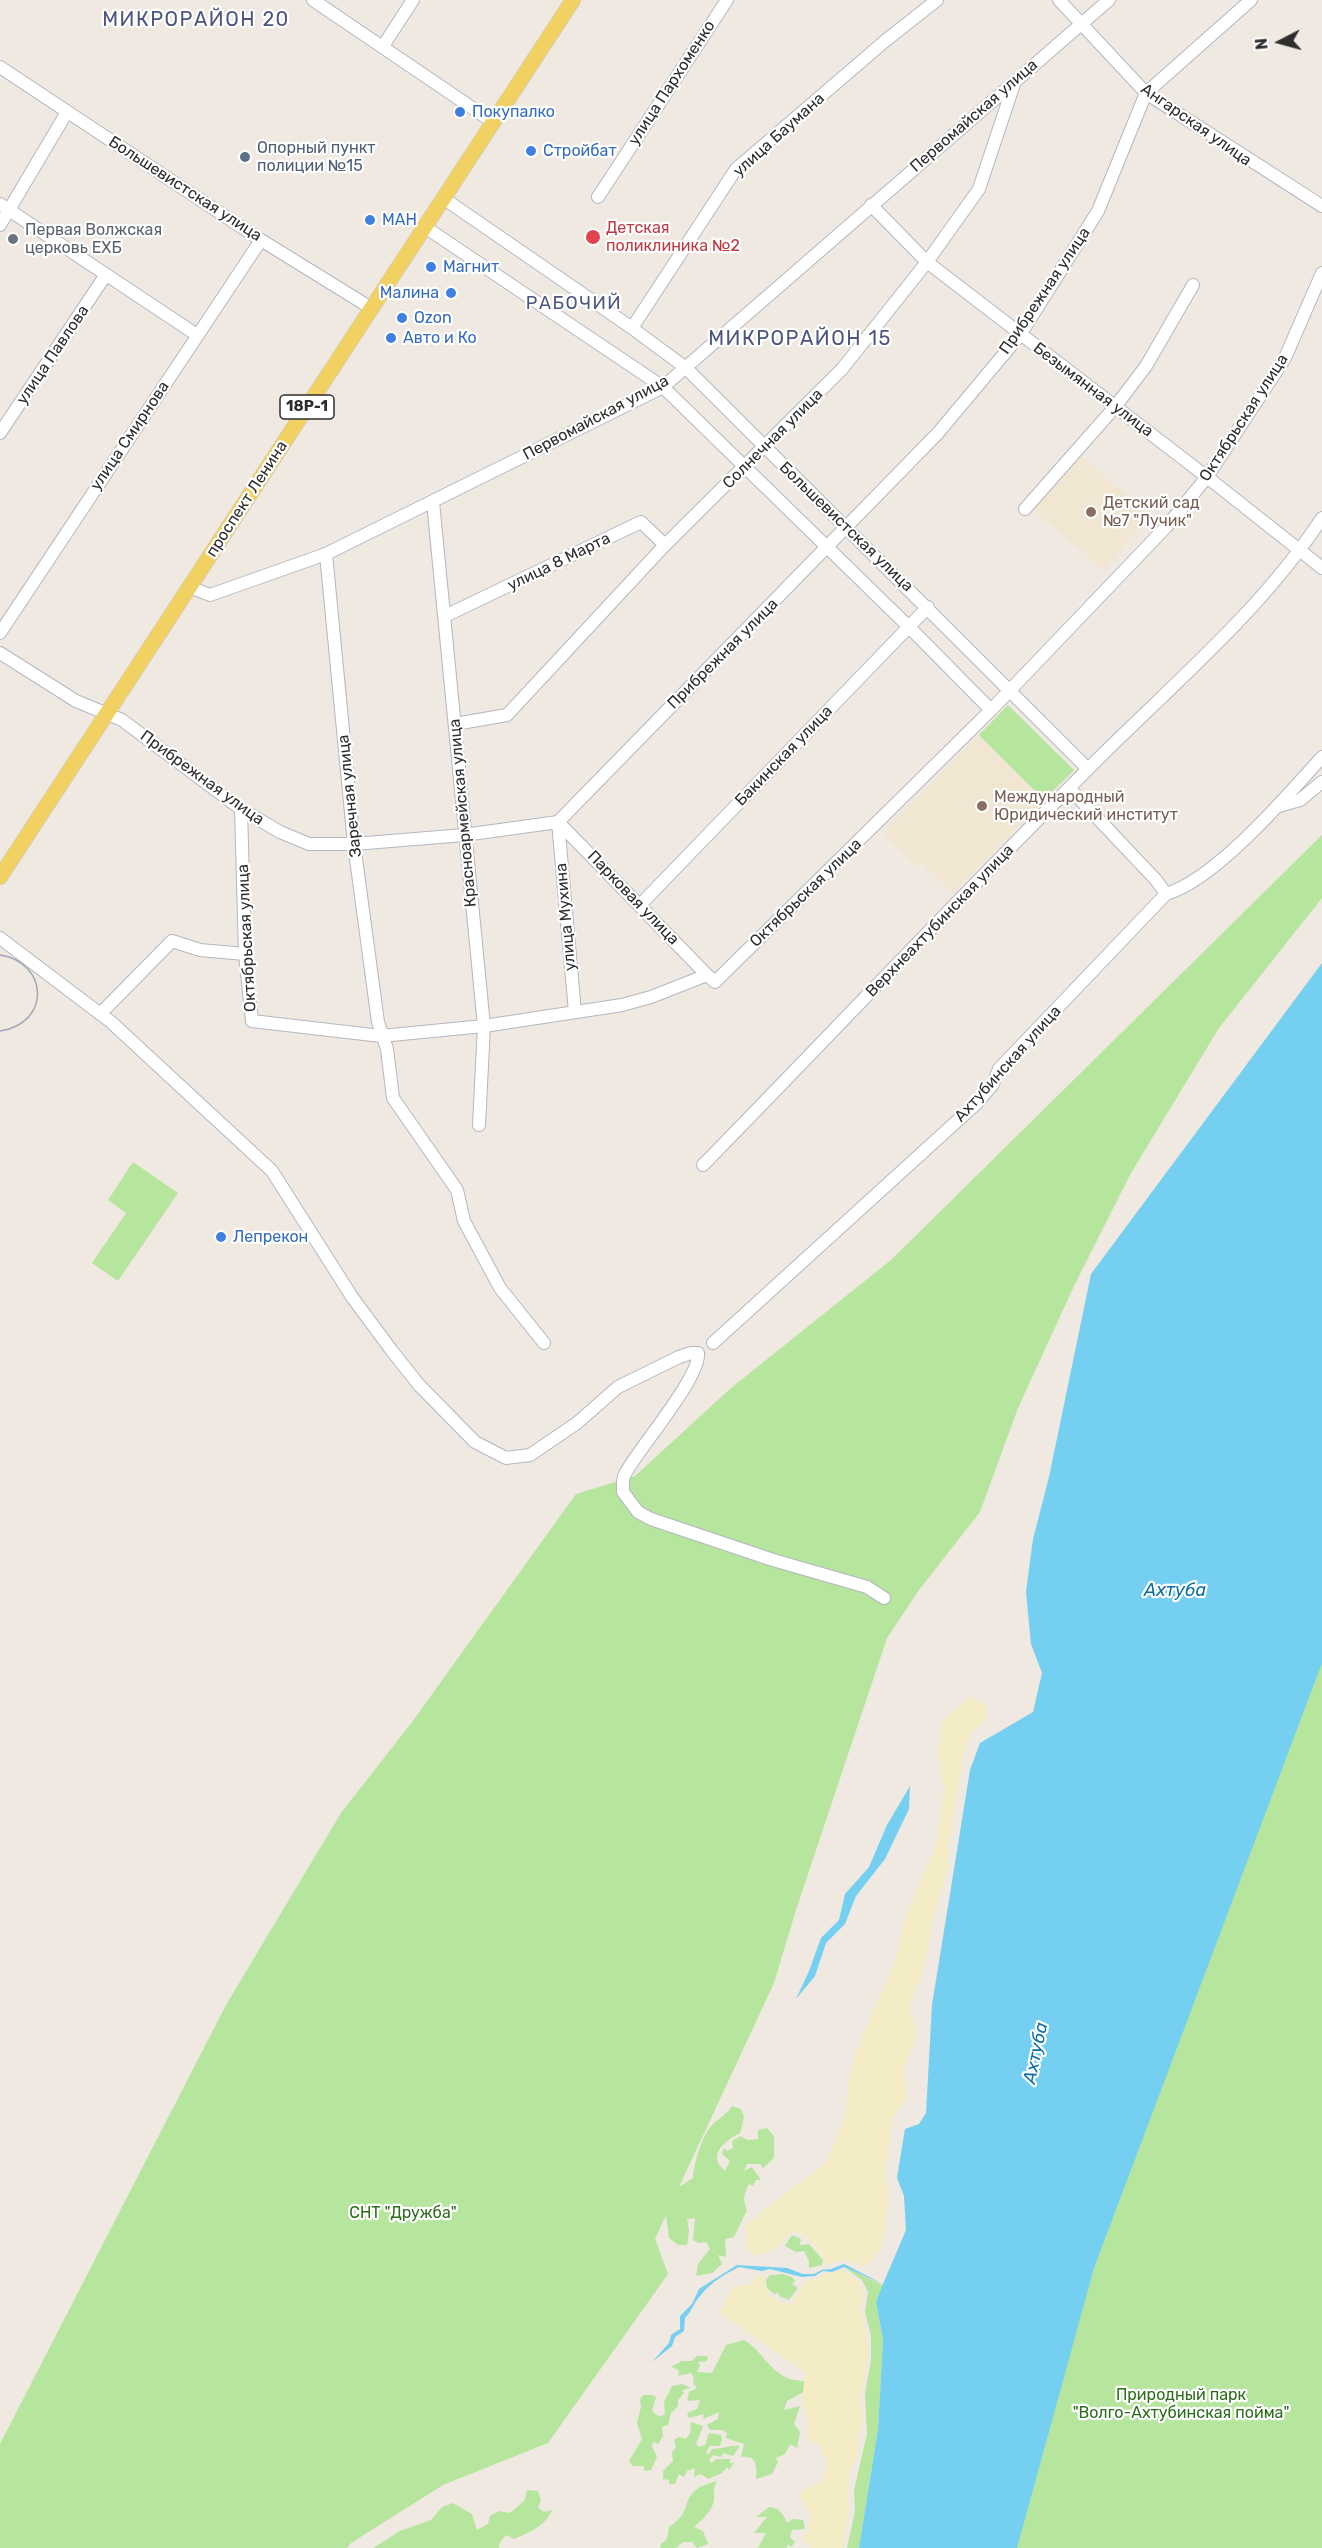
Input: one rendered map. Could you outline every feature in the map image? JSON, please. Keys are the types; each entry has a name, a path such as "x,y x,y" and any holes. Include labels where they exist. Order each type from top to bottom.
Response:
{"main road":[{"name":"проспект Ленина","path":"0,877 573,0"}],"street":[{"path":"313,0 493,122"},
{"path":"383,46 413,0"},
{"name":"улица Пархоменко","path":"598,197 727,0"},
{"name":"улица Баумана","path":"632,328 736,170 885,41 938,0"},
{"name":"Ангарская улица","path":"1059,0 1146,93 1322,206"},
{"name":"Первомайская улица","path":"189,587 210,595 326,554 663,387 1109,0"},
{"name":"Прибрежная улица","path":"0,653 76,701 122,720 241,809 280,832 309,844 354,844 464,835 558,822 938,433 1020,335 1098,211 1146,93 1251,0"},
{"name":"Большевистская улица","path":"0,67 261,240 371,308"},
{"name":"Солнечная улица","path":"455,724 507,715 665,545 746,467 842,369 927,262 979,189 1014,82"},
{"path":"0,225 5,208 67,112"},
{"name":"Большевистская улица","path":"443,198 632,328 686,368 1088,769"},
{"name":"Безымянная улица","path":"871,205 927,262 1322,568"},
{"path":"5,208 197,335"},
{"name":"Большевистская улица","path":"425,227 663,387 991,710"},
{"name":"улица Смирнова","path":"0,633 261,240"},
{"name":"Октябрьская улица","path":"241,809 245,954 252,1021 381,1036 484,1026 622,1005 651,997 707,975 715,982 1010,691 1167,526 1207,477 1284,358 1322,273"},
{"name":"улица Павлова","path":"0,434 105,276"},
{"path":"1025,509 1115,406 1146,366 1193,285"},
{"name":"Красноармейская улица","path":"433,502 446,616 464,835 484,1026 479,1125"},
{"name":"Верхнеахтубинская улица","path":"704,1165 1069,788 1240,620 1300,552 1322,518"},
{"name":"улица 8 Марта","path":"446,616 641,522 665,545"},
{"name":"Заречная улица","path":"326,554 354,844 381,1036 387,1049 393,1098 457,1190 464,1221 500,1288 544,1343"},
{"name":"Бакинская улица","path":"640,904 928,607"},
{"name":"Ахтубинская улица","path":"713,1342 978,1102 993,1084 999,1069 1166,894 1179,890 1202,876 1278,806 1322,757"},
{"path":"1278,806 1300,800 1322,782"},
{"path":"1069,788 1156,880 1166,894"},
{"name":"Парковая улица","path":"558,822 707,975"},
{"name":"улица Мухина","path":"558,822 575,1012"},
{"path":"0,938 111,1022 272,1171 352,1297 419,1385 475,1442 506,1458 530,1455 577,1423 618,1387 679,1357 698,1353 699,1359 688,1379 623,1476 623,1492 638,1512 651,1519 774,1560 867,1587 884,1598"},
{"path":"100,1014 172,941 200,950 245,954"}],"shaded area":[{"name":"Детский сад №7 \"Лучик\"","path":"1079,454 1150,516 1103,570 1032,508"},
{"path":"979,735 1044,800 953,893 921,863 917,867 883,833"}],"green space":[{"path":"1008,705 1074,770 1044,800 979,735"},
{"name":"СНТ \"Дружба\"","path":"1322,835 1322,898 1219,1028 1131,1173 1075,1284 1018,1408 980,1512 919,1590 887,1638 796,1910 774,1983 679,2187 693,2178 702,2141 714,2123 732,2106 741,2109 744,2117 740,2133 724,2144 717,2154 717,2159 725,2171 730,2161 722,2154 724,2148 727,2151 733,2148 732,2141 741,2136 747,2140 758,2139 758,2130 767,2128 774,2136 774,2158 763,2168 760,2164 747,2164 744,2171 752,2167 761,2180 756,2180 753,2186 749,2184 747,2188 744,2200 747,2210 734,2237 725,2239 726,2257 718,2255 722,2264 712,2273 696,2276 698,2264 710,2249 706,2242 699,2243 693,2240 695,2218 687,2219 689,2231 687,2245 678,2245 669,2238 666,2215 655,2239 668,2274 548,2443 443,2485 351,2543 347,2548 0,2548 0,2444 226,2005 341,1813 412,1722 576,1494 635,1476 731,1388 891,1260"},
{"path":"133,1162 178,1193 118,1281 92,1263 126,1213 108,1200"},
{"name":"Природный парк \"Волго-Ахтубинская пойма\"","path":"1322,1624 1322,2548 998,2548 999,2488"},
{"path":"792,2235 801,2239 800,2245 809,2244 823,2260 822,2265 809,2268 809,2261 804,2251 796,2252 785,2246"},
{"path":"844,2267 883,2285 876,2302 883,2340 878,2429 859,2548 847,2548 855,2511 854,2490 867,2434 865,2393 871,2360 871,2335 865,2313 868,2292 862,2280"},
{"path":"783,2274 792,2277 795,2281 792,2284 798,2288 789,2300 779,2296 779,2293 774,2294 767,2288 766,2280 770,2275"},
{"path":"744,2340 781,2374 790,2379 810,2383 811,2388 787,2401 784,2410 800,2406 794,2424 800,2432 797,2448 790,2444 785,2454 776,2458 778,2462 772,2474 756,2479 755,2462 750,2458 741,2457 744,2444 726,2438 727,2433 722,2430 710,2430 707,2425 718,2419 719,2412 703,2419 704,2414 689,2418 687,2413 697,2409 700,2400 687,2401 689,2392 697,2388 693,2383 694,2378 691,2373 678,2376 679,2370 671,2367 682,2361 692,2361 697,2356 708,2356 707,2361 698,2362 700,2365 697,2372 712,2373 726,2345"},
{"path":"682,2384 691,2388 682,2390 684,2393 678,2400 678,2406 671,2413 668,2425 662,2427 663,2436 658,2444 653,2442 652,2446 657,2457 651,2470 644,2471 644,2466 633,2466 629,2461 642,2439 637,2423 641,2407 640,2399 644,2395 656,2397 652,2411 658,2416 665,2415 664,2402 672,2386"},
{"path":"691,2422 703,2426 696,2444 699,2447 705,2445 709,2433 721,2435 720,2446 710,2446 706,2452 708,2455 712,2449 740,2446 733,2456 723,2453 721,2457 713,2455 709,2461 712,2463 717,2459 731,2459 729,2463 734,2463 729,2470 727,2467 722,2473 708,2479 701,2474 694,2477 695,2468 687,2471 684,2477 679,2474 675,2484 669,2484 669,2480 663,2479 663,2471 673,2461 672,2452 676,2448 674,2440 679,2437 686,2439 690,2433"},
{"path":"717,2481 711,2508 694,2527 703,2531 708,2544 697,2548 692,2542 683,2542 676,2548 660,2548 667,2539 669,2527 683,2514 695,2490"},
{"path":"527,2490 538,2491 541,2501 538,2508 544,2512 552,2510 541,2525 531,2531 514,2539 506,2535 500,2542 499,2548 373,2548 400,2531 431,2520 442,2507 453,2503 472,2514 477,2530 488,2524 490,2516 499,2511 510,2513 525,2500"},
{"path":"769,2507 780,2512 787,2523 793,2519 803,2520 805,2529 792,2530 790,2537 795,2542 791,2547 787,2544 787,2548 758,2548 766,2533 754,2533 767,2517 756,2517"}],"sand":[{"path":"971,1696 987,1707 987,1719 973,1731 965,1746 948,1846 948,1868 933,1919 923,1971 909,2005 917,2036 903,2070 907,2097 892,2120 884,2178 888,2190 886,2226 880,2252 864,2267 842,2260 827,2265 811,2240 793,2230 772,2250 754,2256 745,2244 746,2224 826,2163 845,2118 850,2071 864,2032 895,1963 907,1914 936,1846 944,1789 938,1750 942,1722"},
{"path":"842,2270 859,2282 864,2292 860,2307 867,2336 868,2360 860,2395 863,2423 857,2442 858,2454 850,2469 847,2500 849,2508 843,2548 812,2548 803,2539 810,2517 800,2496 802,2490 821,2482 828,2466 820,2446 806,2437 809,2421 802,2404 805,2372 720,2313 733,2287 751,2284 757,2274 763,2276 768,2295 780,2302 792,2304 804,2283 817,2279 823,2274"}],"water":[{"name":"Ахтуба","path":"1322,963 1322,1663 1094,2268 1017,2548 859,2548 878,2429 883,2340 876,2302 906,2230 904,2196 897,2178 905,2129 919,2124 926,2113 932,2005 970,1770 980,1743 1033,1712 1042,1673 1031,1644 1026,1592 1033,1539 1049,1477 1091,1274"},
{"path":"910,1786 909,1809 885,1859 856,1896 845,1924 826,1943 815,1976 796,1999 821,1938 839,1920 845,1894 869,1867 887,1825"},
{"path":"844,2264 883,2284 844,2267 832,2272 823,2271 815,2276 802,2277 770,2269 762,2271 739,2267 705,2290 685,2318 684,2331 675,2337 672,2346 652,2362 669,2343 671,2335 680,2329 680,2316 692,2304 699,2289 737,2265 787,2268 803,2274 814,2274 822,2270"}],"tram line":[{"path":"0,955 16,960 28,969 35,980 38,993 36,1005 29,1017 17,1026 0,1031"}],"place":[{"name":"Покупалко","path":"460,112"},
{"name":"Стройбат","path":"531,151"},
{"name":"Опорный пункт полиции №15","path":"245,157"},
{"name":"МАН","path":"370,220"},
{"name":"Детская поликлиника №2","path":"593,237"},
{"name":"Первая Волжская церковь ЕХБ","path":"13,239"},
{"name":"Магнит","path":"431,267"},
{"name":"Малина","path":"451,293"},
{"name":"Ozon","path":"402,318"},
{"name":"Авто и Ко","path":"391,338"},
{"name":"Детский сад №7 \"Лучик\"","path":"1091,512"},
{"name":"Международный Юридический институт","path":"982,806"},
{"name":"Лепрекон","path":"221,1237"}],"district":[{"name":"МИКРОРАЙОН 20","path":"196,20"},
{"name":"РАБОЧИЙ","path":"574,304"},
{"name":"МИКРОРАЙОН 15","path":"800,339"}]}
